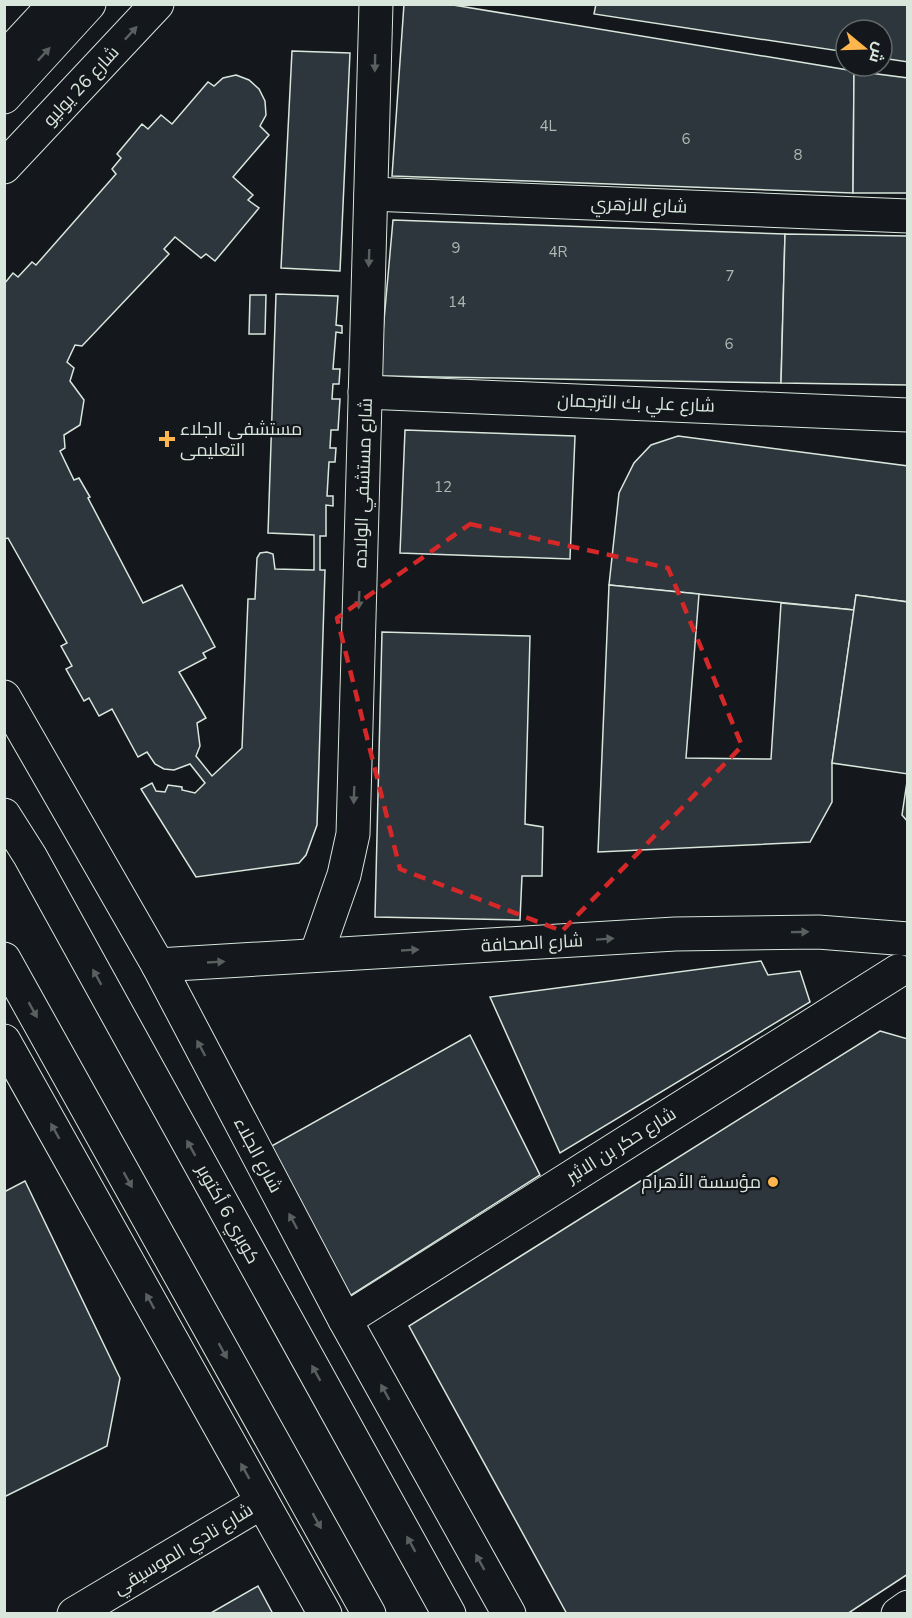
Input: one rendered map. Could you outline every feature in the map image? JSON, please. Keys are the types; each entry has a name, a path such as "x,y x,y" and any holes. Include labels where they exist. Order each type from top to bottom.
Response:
{"main road":[{"path":"4,59 55,4"},
{"path":"4,97 89,4"},
{"name":"شارع 26 يوليو","path":"4,167 157,4"},
{"name":"شارع مستشفي الولاده","path":"316,955 344,875 352,834 376,4"},
{"name":"شارع الازهري","path":"372,194 908,216"},
{"name":"شارع علي بك الترجمان","path":"365,392 908,415"},
{"name":"شارع الجلاء","path":"4,697 158,965 345,1320 509,1614"},
{"path":"4,799 30,856"},
{"name":"كوبري 6 أكتوبر","path":"4,815 30,856 449,1614"},
{"name":"شارع الصحافة","path":"158,965 675,934 819,932 908,939"},
{"path":"875,936 902,977"},
{"path":"4,959 369,1614"},
{"name":"شارع حكر بن الاثير","path":"345,1320 902,977"},
{"path":"4,1041 326,1614"},
{"name":"شارع نادي الموسيقي","path":"74,1614 262,1502"},
{"path":"898,1614 908,1607"}],"highlighted area":[{"path":"470,524 668,568 742,746 562,931 400,869 337,618"}],"building":[{"path":"404,4 447,4 834,68 834,78 854,78 853,193 392,176"},
{"path":"596,4 908,4 908,62 894,60 894,18 834,18 834,50 594,14"},
{"path":"292,51 350,53 340,271 281,268"},
{"path":"236,75 249,80 259,89 265,101 266,115 260,126 269,135 233,177 253,195 248,200 259,208 215,261 206,254 201,258 175,237 164,249 169,254 82,346 75,345 67,362 74,368 70,381 84,400 80,425 64,435 65,448 60,451 74,480 79,478 90,497 88,498 143,603 182,585 215,647 203,653 206,658 179,672 206,718 197,723 200,746 196,756 212,776 242,748 248,599 255,599 257,558 260,553 267,552 273,554 275,569 314,570 314,535 268,533 276,294 338,296 336,325 342,326 342,333 336,332 333,369 340,369 339,384 333,384 332,399 340,399 338,430 331,430 330,448 336,448 335,462 329,462 327,496 333,496 333,506 326,505 326,536 320,536 320,570 325,570 317,825 306,855 299,863 196,877 141,789 152,783 156,791 165,792 168,785 182,787 182,790 195,793 205,783 190,764 174,770 164,769 155,764 147,752 138,757 112,709 99,716 89,698 84,701 66,669 72,666 61,646 67,643 8,538 4,539 4,284 13,273 18,277 32,262 36,265 116,174 112,169 121,158 117,154 142,124 148,129 161,115 172,124 208,82 214,86 223,78"},
{"path":"894,76 908,78 908,193 853,193 854,78 894,78"},
{"path":"393,220 785,234 781,383 379,376"},
{"path":"785,234 908,236 908,385 781,383"},
{"path":"250,295 266,295 265,334 249,334"},
{"path":"405,430 575,436 570,559 400,553"},
{"path":"678,436 908,466 908,602 856,595 854,610 609,585 619,493 634,463 651,445"},
{"path":"609,585 699,594 686,758 771,759 781,603 854,610 832,763 832,802 810,842 598,852"},
{"path":"856,595 908,602 908,774 832,763"},
{"path":"382,632 530,636 525,824 543,827 542,876 522,876 520,920 375,917"},
{"path":"908,775 908,822 902,815"},
{"path":"761,961 768,975 800,971 810,1002 560,1153 490,997"},
{"name":"مؤسسة الأهرام","path":"880,1031 908,1039 908,1574 847,1614 567,1614 409,1326"},
{"path":"470,1035 540,1175 345,1299 268,1148"},
{"path":"25,1181 120,1378 107,1446 4,1497 4,1192"},
{"path":"258,1586 273,1614 209,1614"}],"place":[{"name":"مستشفى الجلاء التعليمى","path":"167,439"},
{"name":"مؤسسة الأهرام","path":"773,1182"}]}
